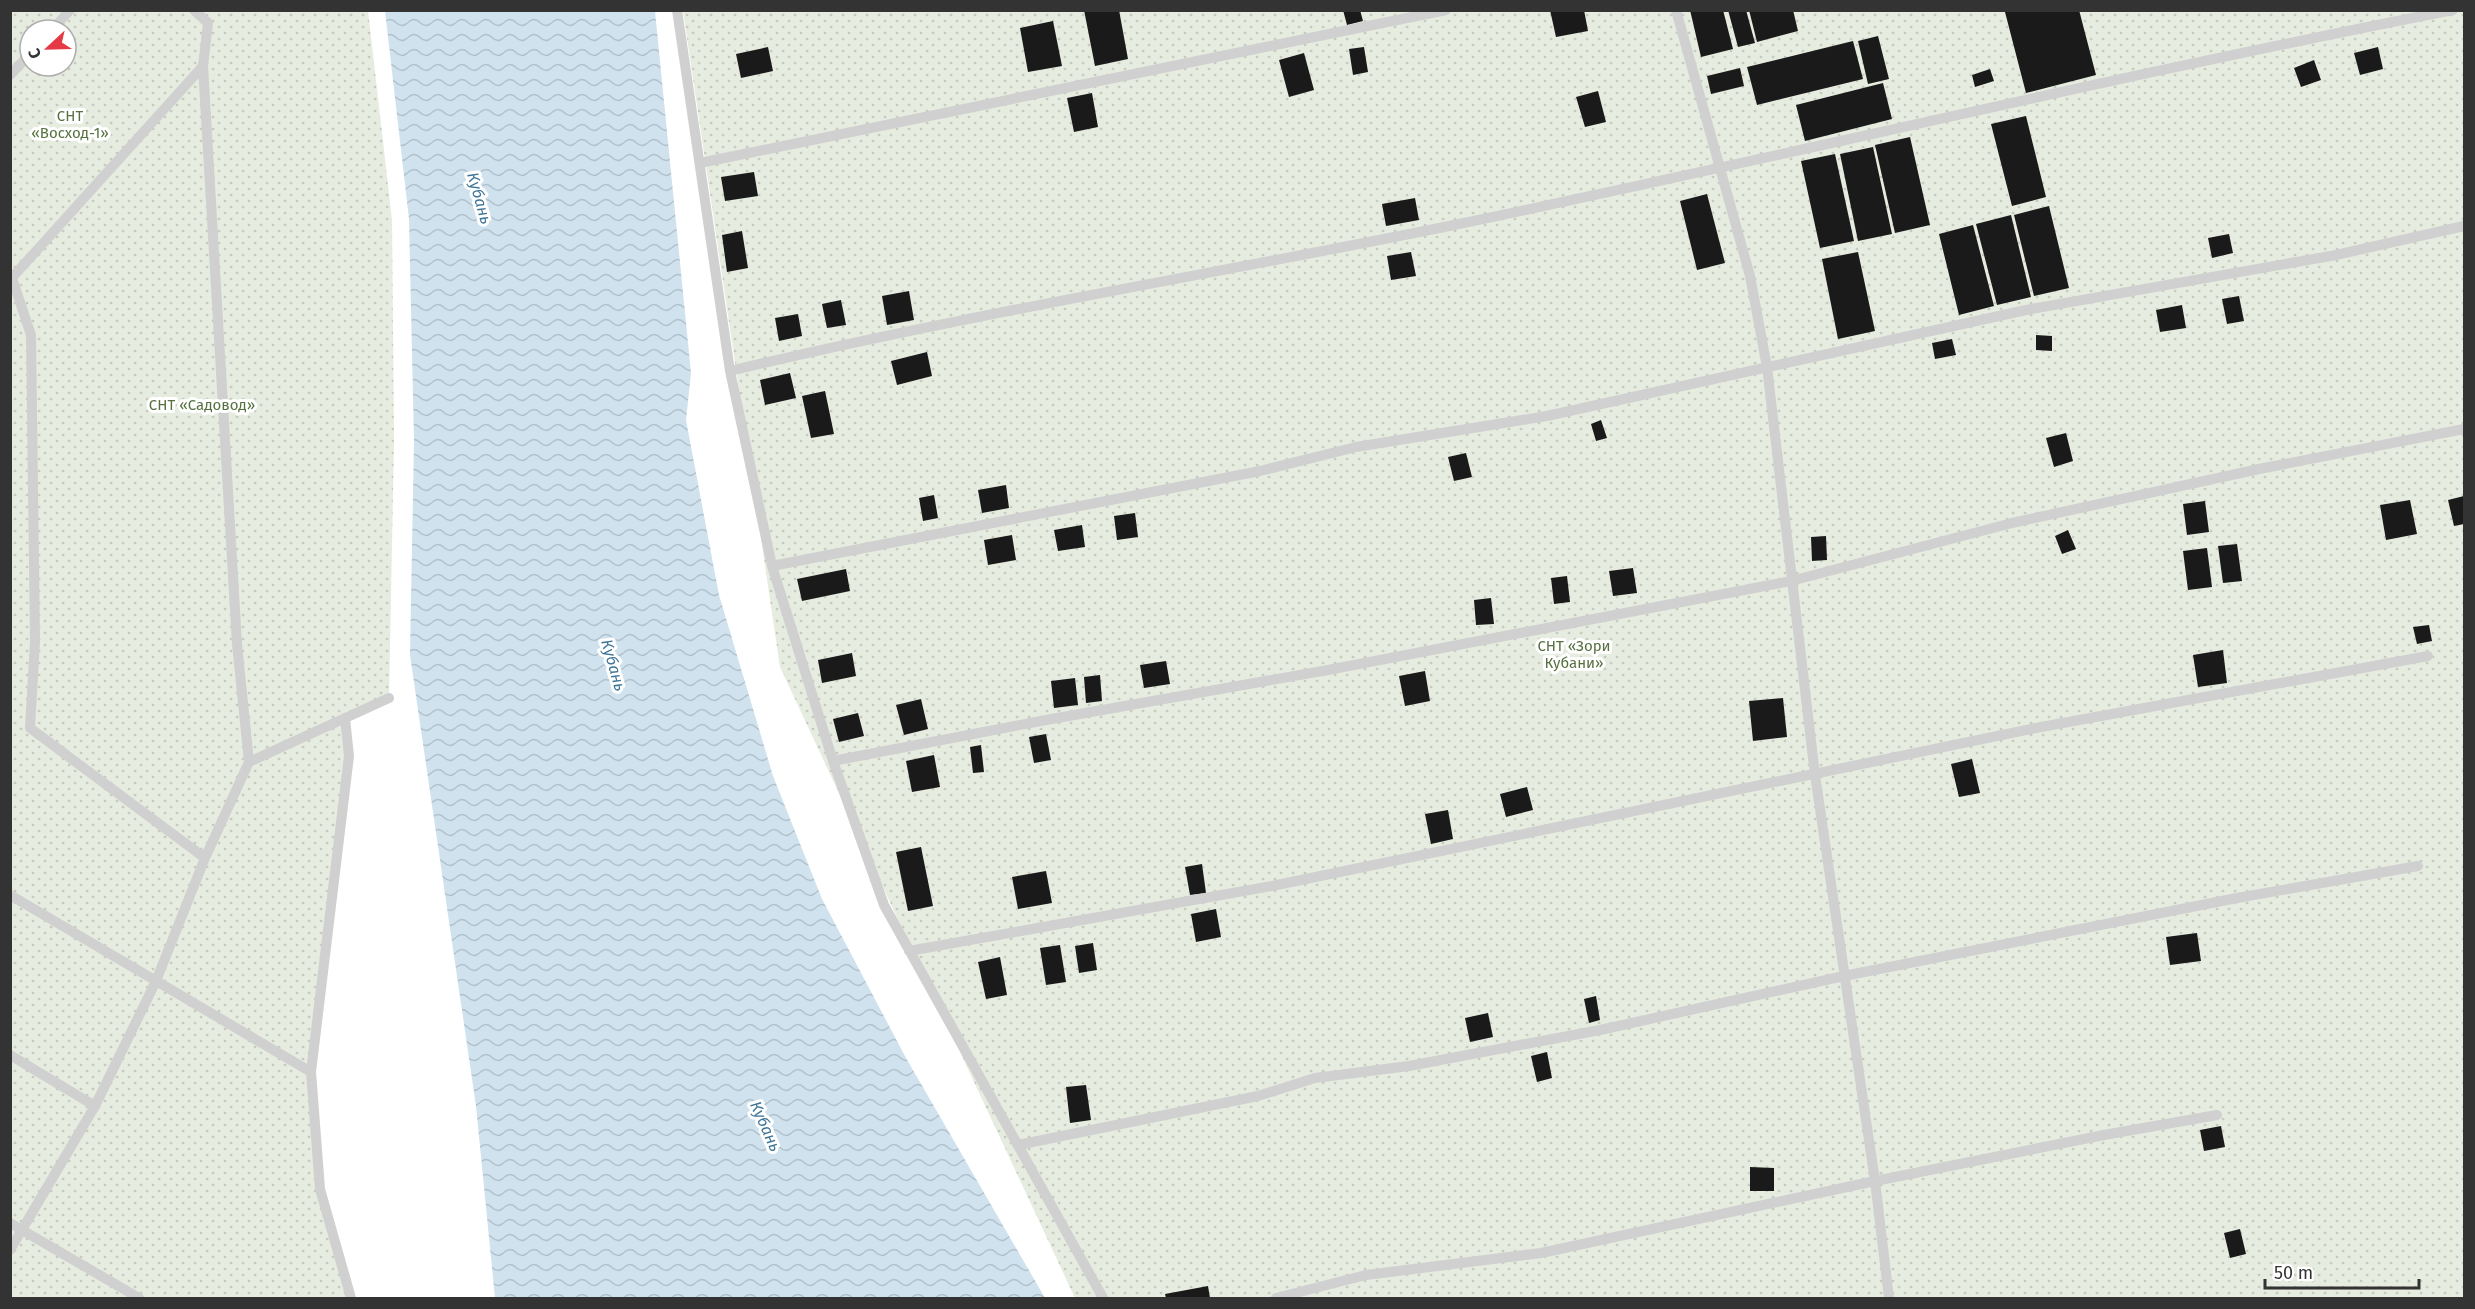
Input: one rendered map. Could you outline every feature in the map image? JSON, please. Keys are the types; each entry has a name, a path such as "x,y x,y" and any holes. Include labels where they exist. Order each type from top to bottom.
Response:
{"lane":[{"path":"10,1250 95,1106 156,981 205,858 249,762 237,644 202,66 207,23 194,10"},
{"path":"677,10 730,371 772,566 833,761 884,905 1103,1299"},
{"path":"700,163 1446,10"},
{"path":"1676,10 1750,276 1767,368 1815,775 1875,1181 1889,1299"},
{"path":"730,371 989,315 1277,261 1720,169 2337,33 2453,10"},
{"path":"202,66 11,279 31,335 34,641 30,728 205,858"},
{"path":"772,566 1260,471 1356,447 1547,416 2026,310 2336,255 2464,226"},
{"path":"833,761 1046,720 1351,666 1791,581 2023,521 2259,469 2464,429"},
{"path":"909,951 1272,886 2053,724 2428,656"},
{"path":"249,762 389,698"},
{"path":"345,718 349,756 311,1072 320,1189 351,1299"},
{"path":"1018,1145 1258,1096 1315,1077 1409,1066 1600,1030 1844,976 2237,898 2418,866"},
{"path":"10,895 311,1072"},
{"path":"10,1055 95,1106"},
{"path":"1276,1299 1366,1275 1541,1253 1875,1181 2217,1114"},
{"path":"10,1223 139,1299"}],"green space":[{"name":"СНТ «Садовод»","path":"10,11 368,11 392,220 394,440 389,698 345,718 349,756 311,1072 320,1189 351,1298 11,1298"},
{"name":"СНТ «Зори Кубани»","path":"683,11 2464,11 2464,1298 1075,1298 780,667"}],"water":[{"name":"Кубань","path":"385,11 655,11 691,373 686,420 719,595 773,776 822,899 906,1058 1045,1298 495,1298 476,1106 410,655 414,441 409,219"}],"building":[{"path":"1084,10 1119,10 1128,59 1095,66"},
{"path":"1343,10 1360,10 1363,21 1347,25"},
{"path":"1550,10 1584,10 1588,31 1556,37"},
{"path":"1690,10 1723,10 1733,49 1701,57"},
{"path":"1728,10 1746,10 1755,43 1738,47"},
{"path":"1749,10 1793,10 1798,31 1757,42"},
{"path":"2010,10 2079,10 2096,75 2026,93 2005,12"},
{"path":"1053,21 1062,66 1028,72 1020,28"},
{"path":"1878,36 1889,79 1868,84 1858,41"},
{"path":"1853,41 1863,79 1757,105 1747,67"},
{"path":"768,47 773,71 741,78 736,54"},
{"path":"1364,47 1368,72 1353,75 1349,49"},
{"path":"2378,47 2383,69 2360,75 2354,53"},
{"path":"1304,53 1314,90 1289,97 1279,60"},
{"path":"2314,60 2321,80 2301,87 2294,68"},
{"path":"1740,68 1744,86 1711,94 1707,76"},
{"path":"1990,69 1994,81 1975,87 1972,75"},
{"path":"1883,83 1892,119 1805,141 1796,105"},
{"path":"1598,91 1606,122 1585,127 1576,97"},
{"path":"1092,93 1098,127 1074,132 1067,98"},
{"path":"2026,116 2046,197 2012,206 1991,124"},
{"path":"1910,137 1930,225 1895,233 1875,145"},
{"path":"1873,147 1892,234 1858,241 1840,154"},
{"path":"1835,154 1854,241 1820,248 1801,161"},
{"path":"754,172 758,196 725,201 721,177"},
{"path":"1707,194 1725,263 1697,270 1680,201"},
{"path":"1415,198 1419,220 1386,226 1382,204"},
{"path":"2049,206 2069,288 2034,296 2014,215"},
{"path":"2011,215 2031,297 1997,305 1976,224"},
{"path":"1973,225 1994,306 1959,315 1939,234"},
{"path":"742,231 748,268 727,272 722,235"},
{"path":"2229,234 2233,253 2212,258 2208,238"},
{"path":"1411,252 1416,276 1391,280 1387,256"},
{"path":"1858,252 1875,331 1838,339 1822,259"},
{"path":"909,291 914,320 887,325 882,296"},
{"path":"2239,296 2244,321 2227,324 2222,299"},
{"path":"841,300 846,325 827,328 822,304"},
{"path":"2182,305 2186,328 2160,332 2156,310"},
{"path":"798,314 802,336 779,341 775,318"},
{"path":"2036,335 2052,336 2052,351 2036,350"},
{"path":"1952,339 1956,355 1935,359 1932,343"},
{"path":"927,352 932,376 897,385 891,361"},
{"path":"790,373 796,398 765,405 760,380"},
{"path":"825,391 834,434 811,438 802,396"},
{"path":"1601,420 1607,438 1596,441 1591,424"},
{"path":"2066,433 2073,461 2054,467 2046,438"},
{"path":"1466,453 1472,477 1454,481 1448,457"},
{"path":"1006,485 1009,508 982,513 978,490"},
{"path":"934,495 938,518 923,521 919,498"},
{"path":"2464,496 2464,524 2454,526 2448,500"},
{"path":"2410,500 2417,534 2386,540 2380,505"},
{"path":"2205,501 2209,532 2187,535 2183,504"},
{"path":"1135,513 1138,537 1117,540 1114,516"},
{"path":"1082,525 1085,547 1058,551 1054,530"},
{"path":"2068,530 2076,549 2062,554 2055,536"},
{"path":"1012,535 1016,560 988,565 984,540"},
{"path":"1826,536 1827,560 1812,561 1811,537"},
{"path":"2237,544 2242,581 2223,583 2218,546"},
{"path":"2207,548 2212,587 2188,590 2183,551"},
{"path":"1633,568 1637,593 1613,596 1609,571"},
{"path":"846,569 850,591 802,601 797,579"},
{"path":"1567,576 1570,602 1554,604 1551,578"},
{"path":"1491,598 1494,624 1476,625 1474,600"},
{"path":"2429,625 2432,641 2417,644 2413,627"},
{"path":"2223,650 2227,683 2198,687 2193,655"},
{"path":"852,653 856,676 822,683 818,660"},
{"path":"1166,661 1170,684 1144,688 1140,665"},
{"path":"1425,671 1430,701 1405,706 1399,676"},
{"path":"1100,675 1102,701 1086,703 1084,677"},
{"path":"1075,678 1078,705 1054,708 1051,681"},
{"path":"1783,698 1787,737 1753,741 1749,701"},
{"path":"921,699 928,729 904,735 896,705"},
{"path":"858,713 864,736 839,742 833,719"},
{"path":"1046,734 1051,760 1034,763 1029,737"},
{"path":"981,745 984,772 973,773 970,747"},
{"path":"934,755 940,787 912,792 906,761"},
{"path":"1972,759 1980,793 1959,797 1951,764"},
{"path":"1527,787 1533,810 1506,817 1500,794"},
{"path":"1448,810 1453,839 1431,844 1425,814"},
{"path":"921,847 933,906 908,911 896,852"},
{"path":"1202,864 1206,893 1190,895 1185,867"},
{"path":"1046,871 1052,903 1018,909 1012,877"},
{"path":"1216,909 1221,937 1196,942 1191,914"},
{"path":"2197,933 2201,961 2170,965 2166,937"},
{"path":"1093,943 1097,970 1079,973 1075,946"},
{"path":"1060,945 1066,982 1046,985 1040,948"},
{"path":"1000,957 1007,995 986,999 978,962"},
{"path":"1596,996 1600,1020 1589,1023 1584,999"},
{"path":"1488,1013 1493,1037 1470,1042 1465,1018"},
{"path":"1547,1052 1552,1078 1537,1082 1531,1056"},
{"path":"1086,1085 1091,1120 1070,1123 1066,1087"},
{"path":"2221,1126 2225,1147 2204,1151 2200,1130"},
{"path":"1750,1167 1774,1168 1774,1191 1750,1191"},
{"path":"2240,1229 2246,1254 2230,1258 2224,1233"},
{"path":"1208,1286 1210,1298 1166,1298 1165,1294"}],"park label":[{"name":"СНТ «Восход-1»","path":"70,124"}]}
